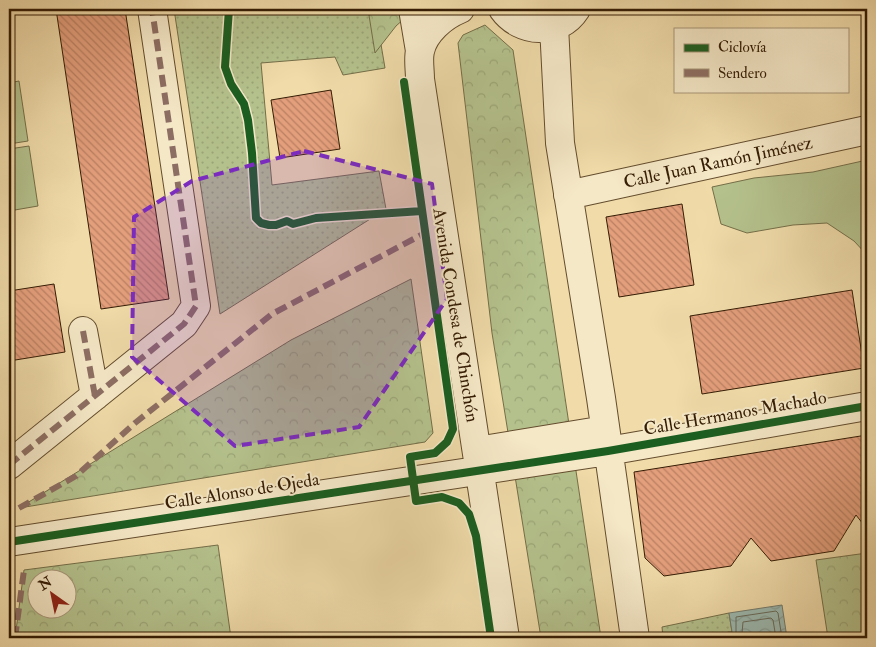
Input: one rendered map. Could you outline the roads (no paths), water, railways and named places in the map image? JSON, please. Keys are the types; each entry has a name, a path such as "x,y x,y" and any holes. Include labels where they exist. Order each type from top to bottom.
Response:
{"street":[{"path":"9,465 184,324 196,306 152,9"},
{"path":"413,9 420,51"},
{"name":"Avenida Condesa de Chinchón","path":"460,9 451,13 429,32 420,51 420,79 504,638"},
{"path":"503,9 517,23 541,29 565,21 576,9"},
{"path":"554,26 560,143 607,440 635,638"},
{"name":"Calle Juan Ramón Jiménez","path":"568,195 867,130"},
{"path":"83,331 95,396"},
{"name":"Calle Hermanos Machado","path":"478,460 607,440 867,406"},
{"name":"Calle Alonso de Ojeda","path":"9,542 478,460"}],"water":[{"path":"782,605 787,638 719,638 732,632 729,613"}]}
